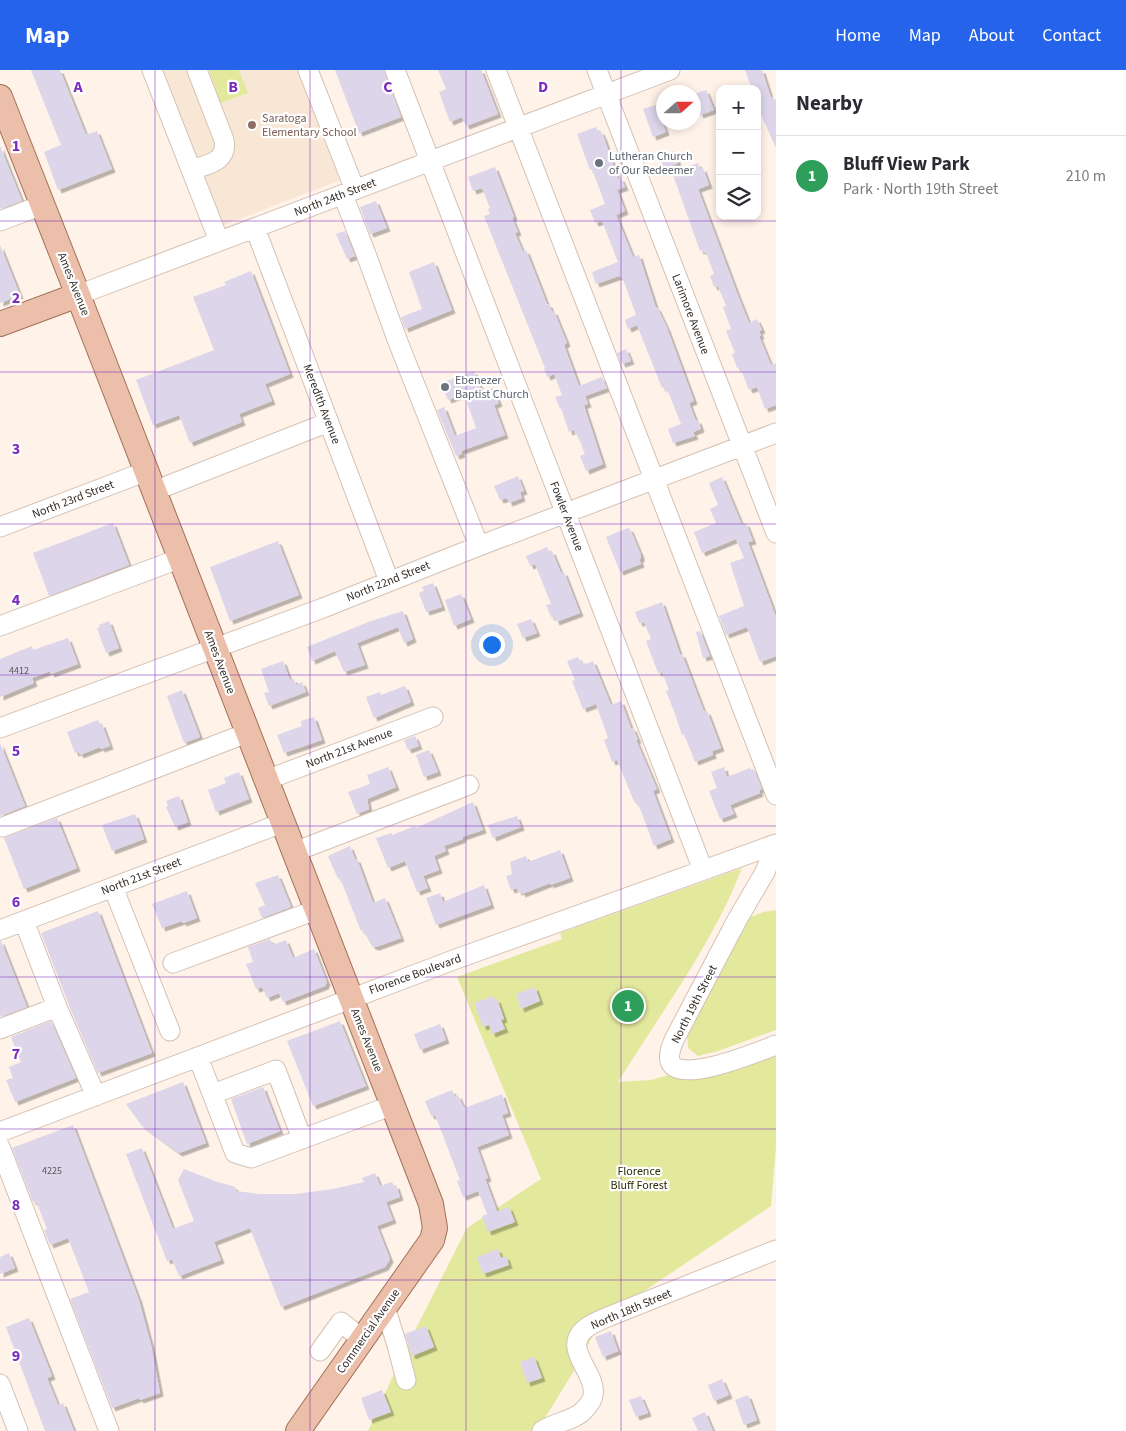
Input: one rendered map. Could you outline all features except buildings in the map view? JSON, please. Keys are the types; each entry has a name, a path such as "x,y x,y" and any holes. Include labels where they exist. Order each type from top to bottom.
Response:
{"main road":[{"name":"Ames Avenue","path":"0,97 4,122 42,205 78,295 393,1105 428,1197 434,1228"},
{"name":"North 24th Street","path":"0,324 78,295"},
{"name":"Commercial Avenue","path":"298,1431 432,1240 434,1228"}],"street":[{"path":"152,70 219,241"},
{"path":"192,170 215,161 226,150 198,70"},
{"path":"308,70 349,192 366,254 398,342 479,546"},
{"name":"Fowler Avenue","path":"394,70 703,870"},
{"path":"496,70 776,795"},
{"name":"Larimore Avenue","path":"596,70 776,533"},
{"name":"North 24th Street","path":"78,295 670,70"},
{"path":"0,221 42,205"},
{"name":"Meredith Avenue","path":"255,228 389,581"},
{"name":"North 23rd Street","path":"0,527 150,481 329,422"},
{"name":"North 22nd Street","path":"0,728 323,608 479,546 776,433"},
{"path":"0,626 181,558"},
{"name":"North 21st Avenue","path":"266,780 433,716"},
{"path":"3,827 247,733"},
{"path":"294,852 469,786"},
{"name":"North 21st Street","path":"0,930 282,823"},
{"name":"Florence Boulevard","path":"0,1132 350,998 773,845"},
{"name":"North 19th Street","path":"773,845 765,872 675,1038 670,1051 670,1061 671,1064 681,1070 697,1071 776,1045"},
{"path":"113,887 170,1031"},
{"path":"173,963 316,910"},
{"path":"24,921 57,1007 96,1096"},
{"path":"0,1029 57,1007"},
{"path":"198,1056 235,1153 243,1157 251,1158 393,1105"},
{"path":"212,1094 276,1070 302,1139"},
{"path":"0,1147 109,1431"},
{"name":"North 18th Street","path":"542,1431 582,1412 593,1396 594,1388 580,1361 577,1348 577,1340 588,1326 776,1250"},
{"path":"385,1307 406,1380"},
{"path":"320,1351 341,1322 362,1339"},
{"path":"0,1384 5,1413 18,1431"}],"shaded area":[{"name":"Saratoga Elementary School","path":"161,70 300,70 343,179 222,226"}],"green space":[{"path":"209,70 239,70 248,93 221,103"},
{"name":"Florence Bluff Forest","path":"742,868 730,897 701,952 618,1082 651,1080 776,1045 776,1146 771,1206 601,1320 580,1361 537,1431 368,1431 403,1354 467,1228 541,1179 457,977 562,939 560,933"},
{"path":"776,910 776,1030 718,1051 698,1056 688,1048 687,1035 748,918 763,912"}],"place":[{"name":"Saratoga Elementary School","path":"252,125"},
{"name":"Lutheran Church of Our Redeemer","path":"599,163"},
{"name":"Ebenezer Baptist Church","path":"445,387"},
{"name":"Bluff View Park","path":"628,1006"}]}
